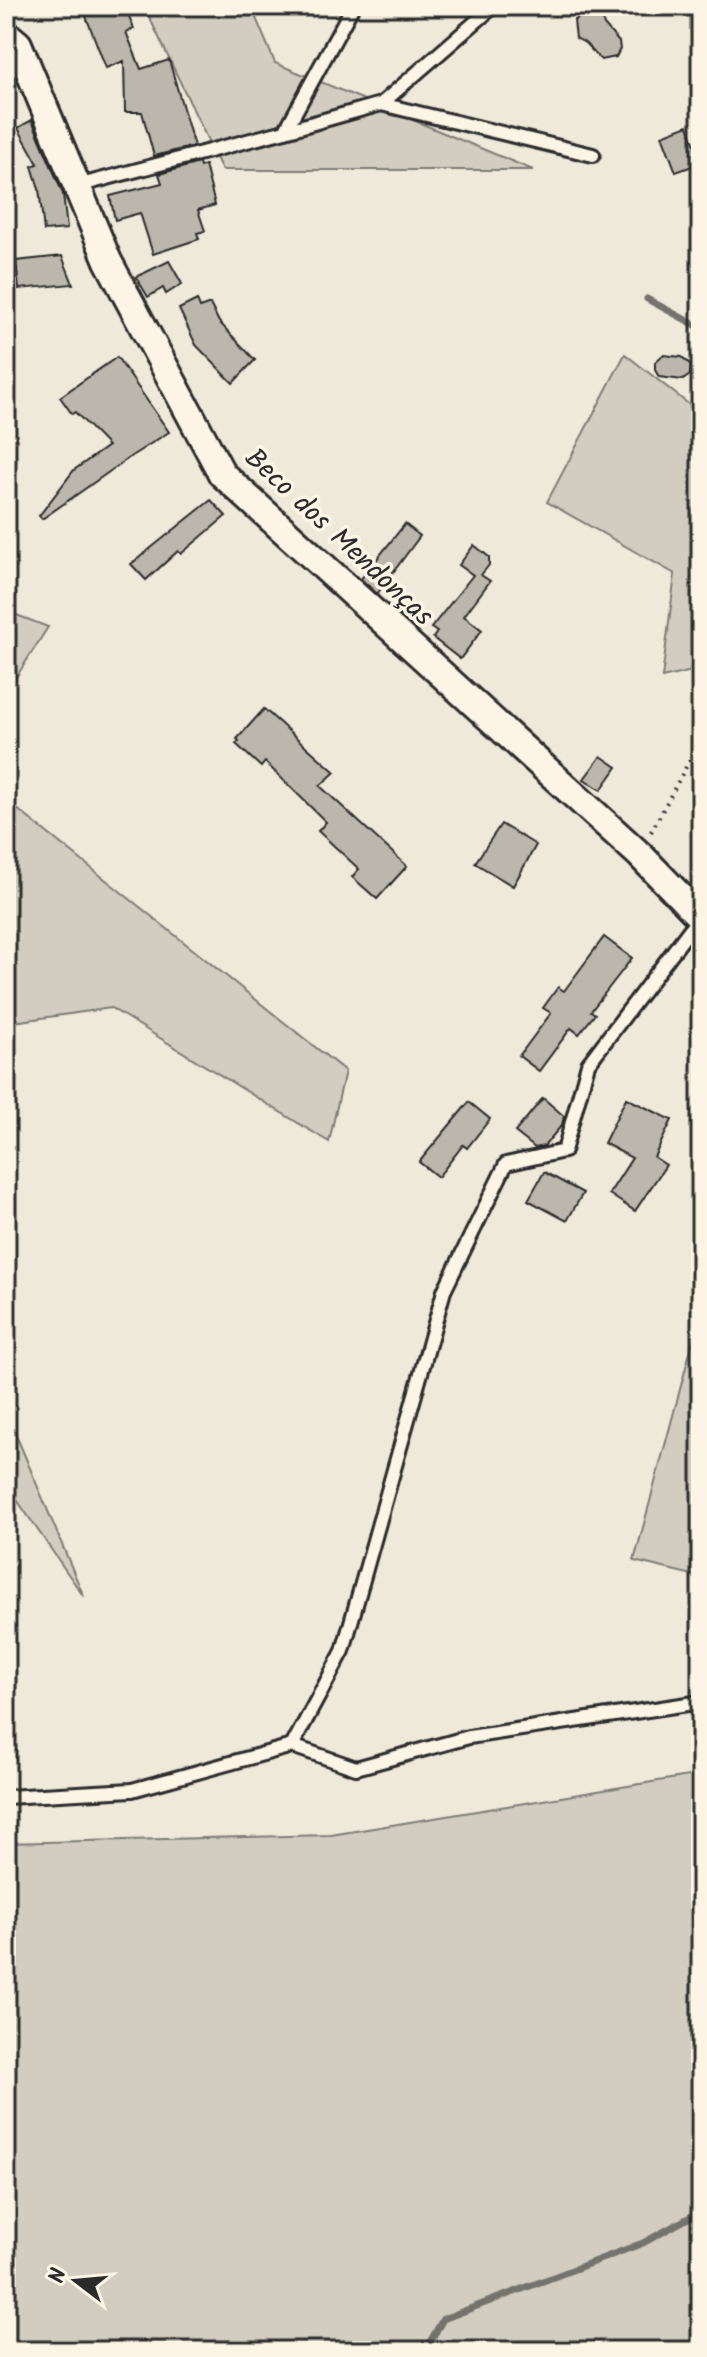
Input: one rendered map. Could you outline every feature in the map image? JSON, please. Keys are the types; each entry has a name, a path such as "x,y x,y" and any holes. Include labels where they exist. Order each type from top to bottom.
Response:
{"street":[{"name":"Beco dos Mendonças","path":"6,34 18,44 108,261 222,474 640,855 700,917"}],"lane":[{"path":"285,131 353,6"},
{"path":"77,186 381,104 494,6"},
{"path":"381,104 593,155"},
{"path":"292,1746 343,1651 444,1291 499,1178 506,1164 564,1151 588,1064 700,917"},
{"path":"6,1797 132,1790 292,1746 356,1768 469,1737 701,1702"}],"path":[{"path":"640,855 701,739"}],"shaded area":[{"path":"144,6 251,6 275,63 533,170 222,170"},
{"path":"625,354 701,414 701,669 662,678 675,574 547,502"},
{"path":"6,611 48,627 6,693"},
{"path":"6,800 345,1071 329,1142 111,1008 6,1023"},
{"path":"701,1311 701,1577 634,1561"},
{"path":"6,1411 84,1597 6,1484"},
{"path":"701,1774 701,2351 6,2351 6,1843 331,1835"}],"building":[{"path":"82,6 125,6 134,29 126,32 141,69 169,60 194,146 154,156 142,112 125,112 124,61 106,68"},
{"path":"587,11 601,16 604,25 619,42 616,57 601,60 576,38 574,21"},
{"path":"32,120 63,194 67,229 44,231 39,189 32,166 38,164 18,128"},
{"path":"688,125 701,163 676,172 662,135"},
{"path":"199,163 200,167 205,165 215,205 198,210 205,231 197,233 199,239 153,254 140,213 115,220 110,196 162,183 159,174"},
{"path":"62,256 73,284 19,289 16,261"},
{"path":"169,261 182,284 166,294 163,288 148,297 136,277"},
{"path":"197,300 200,308 210,304 219,322 255,360 233,383 196,345 179,309"},
{"path":"663,355 682,357 691,365 690,375 683,380 659,377 655,362"},
{"path":"117,357 169,432 42,519 39,516 74,470 108,446 75,412 72,414 60,397"},
{"path":"211,500 226,516 181,554 178,551 146,580 131,564"},
{"path":"405,524 420,536 377,594 361,579"},
{"path":"474,545 489,557 489,565 481,575 490,581 464,616 482,630 460,659 433,638 437,632 431,628 473,575 459,565"},
{"path":"264,709 335,772 320,786 407,866 377,899 352,877 359,869 318,831 326,822 265,762 261,767 236,744"},
{"path":"601,756 617,767 601,790 584,779"},
{"path":"501,824 536,845 513,886 475,863"},
{"path":"604,937 632,958 591,1011 595,1014 579,1034 571,1028 539,1071 519,1056 551,1013 543,1008 558,987 564,991"},
{"path":"543,1098 564,1116 562,1125 544,1146 535,1148 515,1132"},
{"path":"626,1098 672,1120 654,1157 666,1165 635,1211 609,1194 632,1158 604,1143"},
{"path":"469,1102 490,1119 467,1148 463,1145 438,1177 419,1162"},
{"path":"544,1172 583,1193 567,1221 528,1200"}],"waterway":[{"path":"647,299 701,328"},
{"path":"6,473 9,486 6,497"},
{"path":"425,2351 443,2319 643,2243 701,2211"}]}
